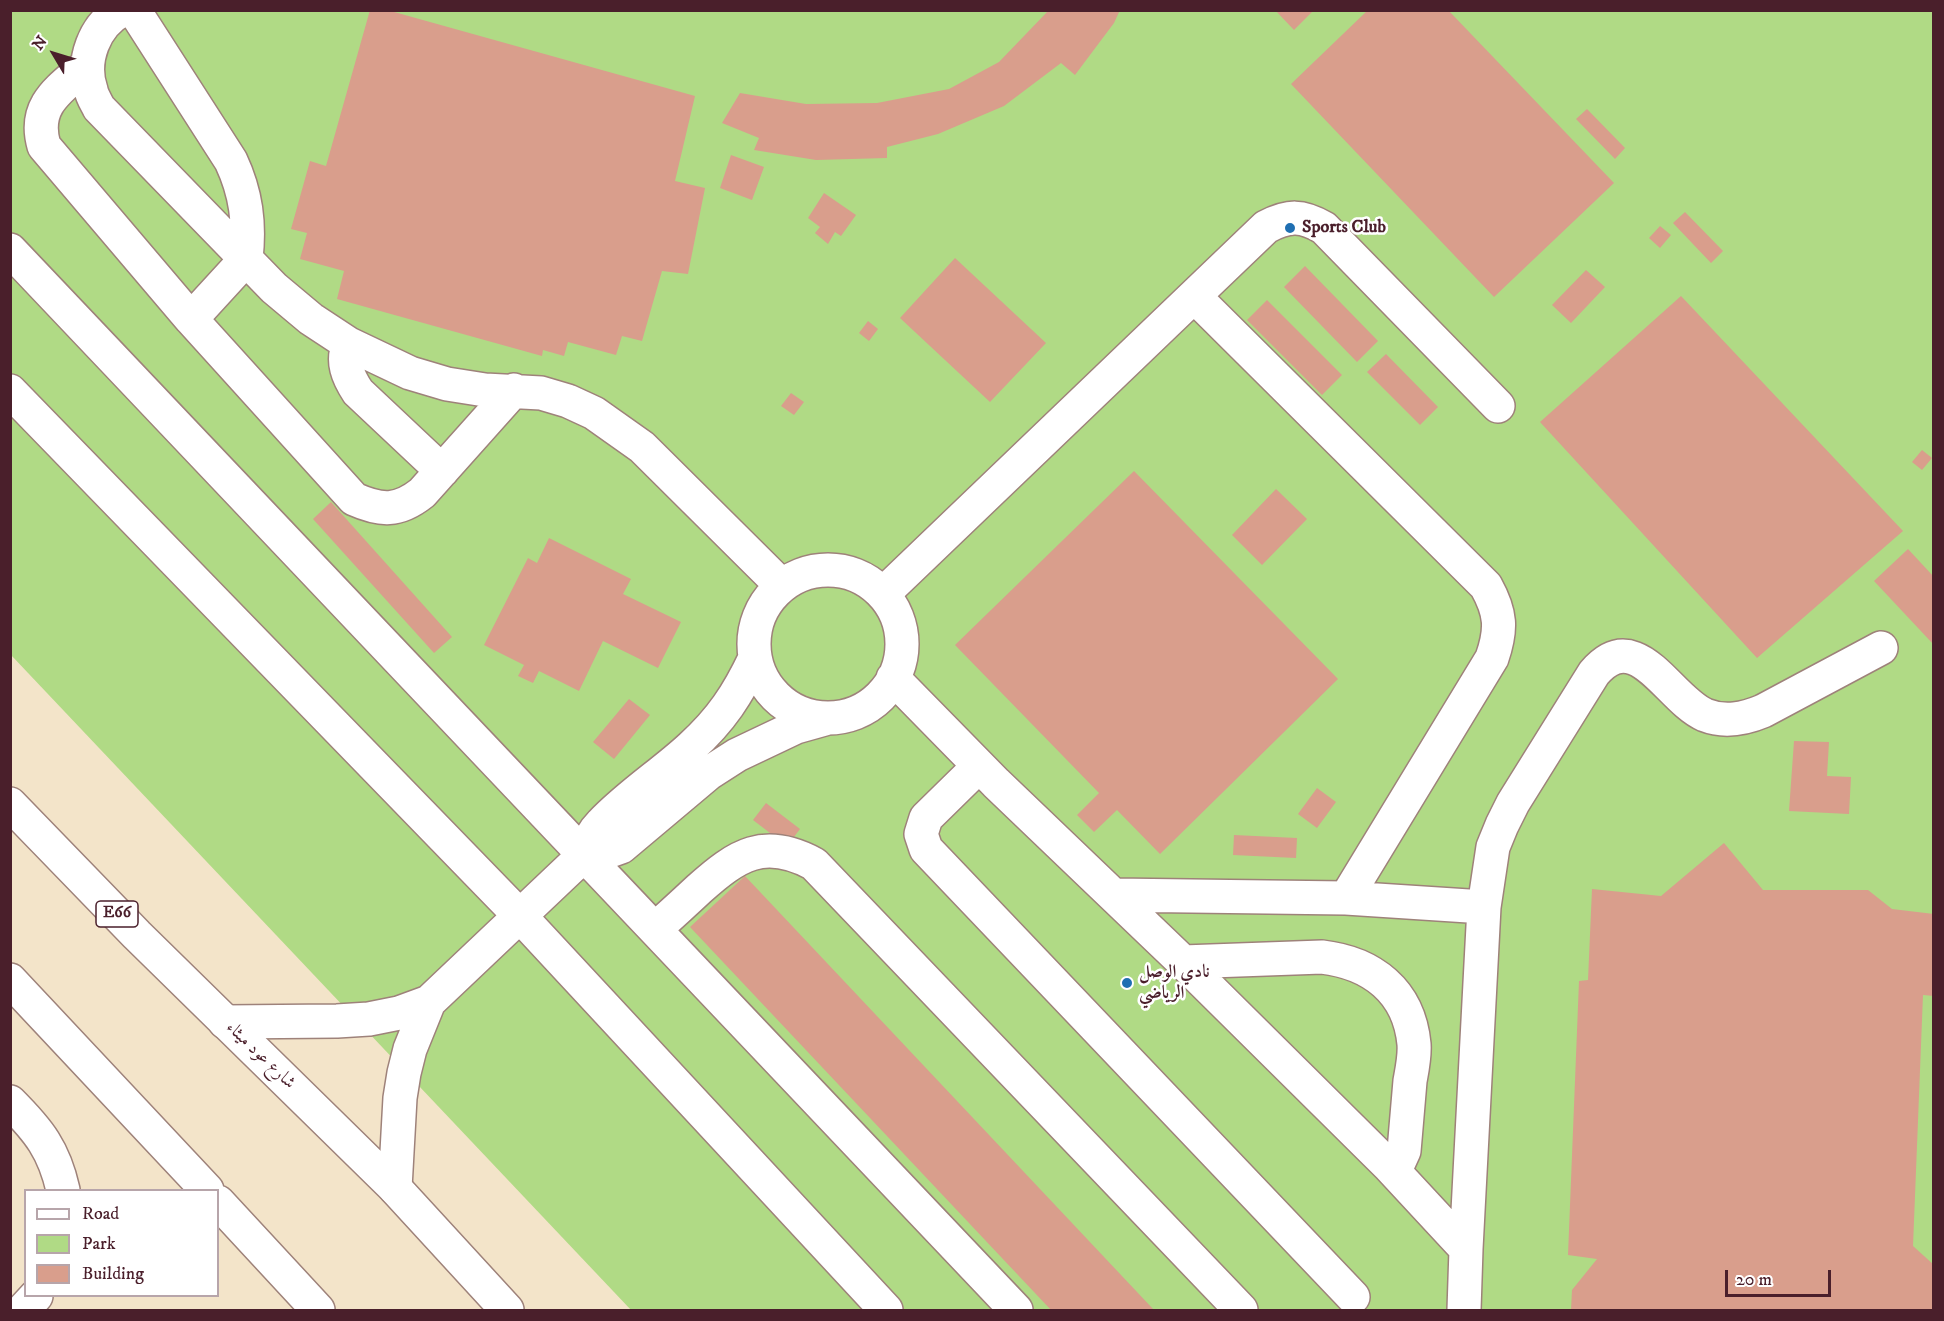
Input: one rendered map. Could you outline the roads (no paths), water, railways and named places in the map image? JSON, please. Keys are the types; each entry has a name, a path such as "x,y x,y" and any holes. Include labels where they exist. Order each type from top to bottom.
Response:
{"main road":[{"path":"122,10 99,30 90,49 87,65 90,89 99,108 274,288 311,319 349,344 410,373 447,384 485,390 541,393 594,412 642,447 782,586"},
{"path":"134,10 231,161 240,180 248,219 246,259 191,320"},
{"path":"87,65 52,97 44,108 40,120 40,133 44,146 191,320 354,499 372,507 381,508 410,503 422,493 513,390"},
{"path":"883,594 1266,227 1280,220 1295,218 1311,220 1324,228 1498,406"},
{"path":"10,250 1016,1311"},
{"path":"1194,296 1486,586 1495,602 1499,621 1498,639 1492,657 1346,898"},
{"path":"349,344 346,351 346,367 350,380 358,392 442,471"},
{"path":"10,391 520,916 886,1311"},
{"path":"584,856 596,856 621,848 709,773 737,755 796,727 828,718 847,716 865,708 880,697 893,678 901,657 901,634 895,612 883,594 871,583 857,575 826,570 803,575 782,586 768,601 758,618 754,638 755,658 762,678 773,694 789,708 808,715 828,718"},
{"path":"1464,1311 1484,907 1493,847 1519,793 1594,673 1603,662 1616,657 1630,656 1643,662 1691,707 1711,717 1734,720 1763,711 1881,648"},
{"path":"225,1022 369,1019 399,1013 429,1002 584,856 590,839 601,824 691,747 727,710 743,685 755,658"},
{"path":"893,678 979,766 1183,962 1389,1166 1466,1249"},
{"path":"979,766 926,818 921,834 926,849 1353,1297"},
{"name":"شارع عود ميثاء","path":"10,804 137,935 395,1188 507,1311"},
{"path":"655,929 721,870 743,856 767,851 783,852 799,856 814,864 1241,1311"},
{"path":"1113,895 1346,898 1484,907"},
{"path":"1183,962 1322,957 1340,959 1358,965 1374,974 1388,986 1401,1004 1411,1024 1414,1046 1404,1151 1399,1162 1389,1166"},
{"path":"12,981 205,1189"},
{"path":"395,1188 400,1098 404,1073 410,1049 429,1002"},
{"path":"10,1102 34,1126 52,1156 62,1189"},
{"path":"219,1203 318,1311"},
{"path":"23,1311 35,1297"}],"place":[{"name":"Sports Club","path":"1290,228"},
{"name":"نادي الوصل الرياضي","path":"1127,983"}]}
